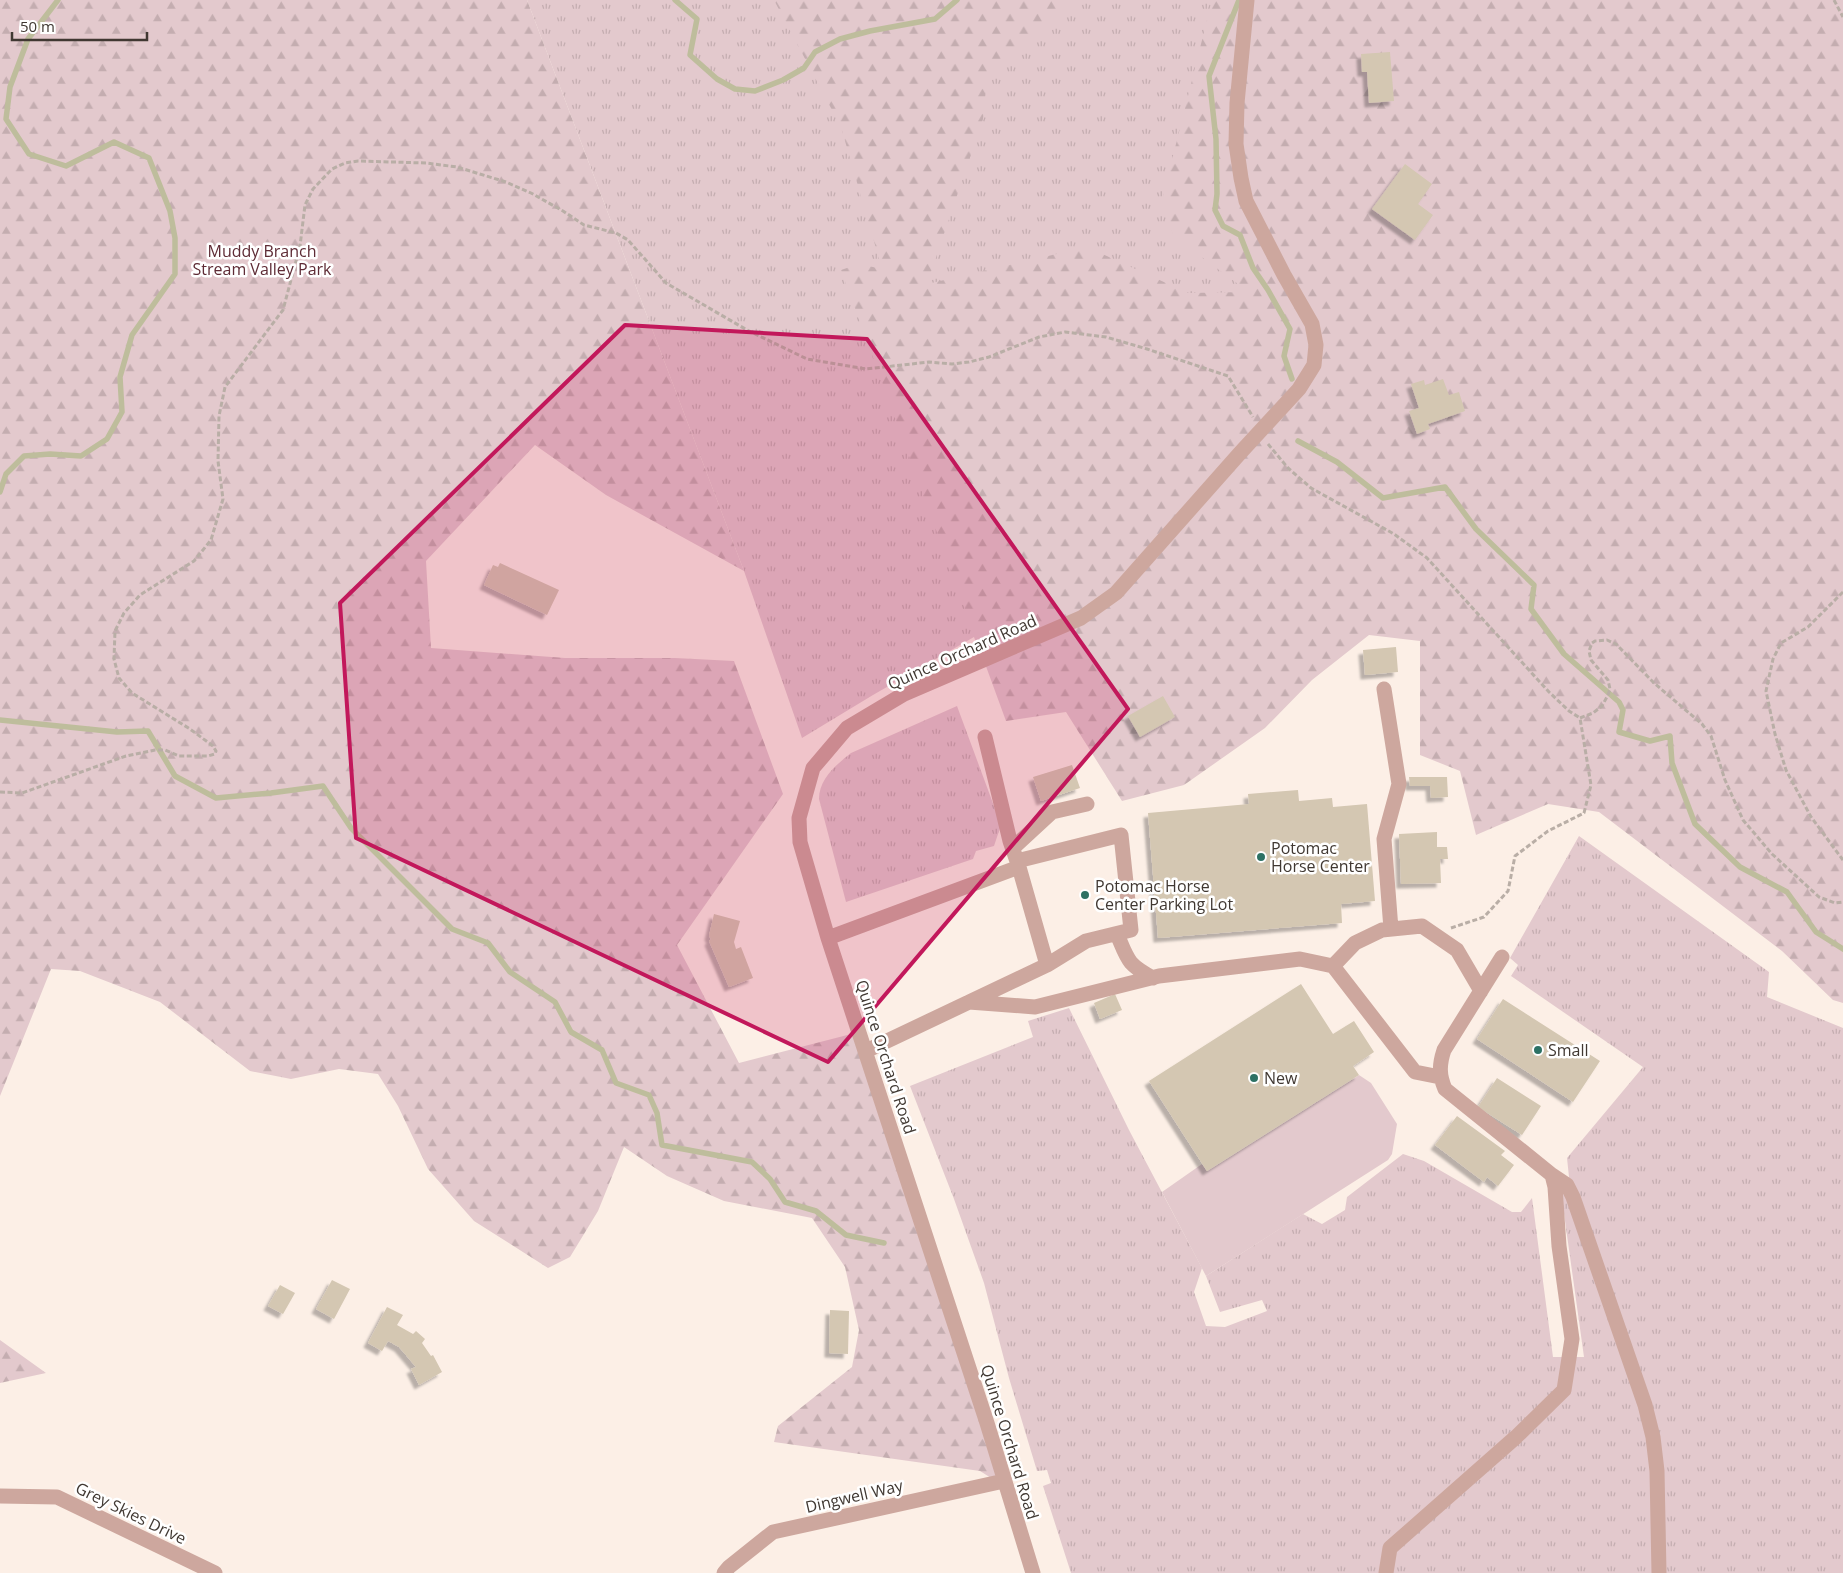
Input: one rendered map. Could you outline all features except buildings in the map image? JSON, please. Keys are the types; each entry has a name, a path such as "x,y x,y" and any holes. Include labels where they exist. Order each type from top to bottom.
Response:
{"street":[{"name":"Quince Orchard Road","path":"1033,1573 828,938 800,842 800,818 813,768 846,728 904,694 1081,618 1116,593 1299,389 1314,364 1316,345 1312,324 1284,275 1246,200 1241,178 1236,144 1237,104 1247,0"},
{"path":"1384,689 1399,784 1384,839 1391,929"},
{"path":"985,737 1016,859 1047,966"},
{"path":"1016,859 1052,812 1086,804"},
{"path":"828,938 1016,859 1121,835 1131,930 1086,940 1047,966 866,1051"},
{"path":"1333,966 1355,943 1382,930 1422,926 1457,950 1481,991"},
{"path":"1116,934 1128,960 1135,968 1153,978"},
{"path":"1502,957 1444,1050 1440,1064 1440,1077 1445,1089 1567,1185 1573,1198 1644,1405 1653,1437 1657,1471 1659,1573"},
{"path":"969,1002 1035,1007 1153,978 1300,960 1333,966 1415,1072 1440,1077"},
{"path":"1386,1573 1390,1548 1516,1437 1564,1390 1572,1339 1559,1246 1555,1187 1552,1175"},
{"name":"Dingwell Way","path":"724,1573 774,1532 1004,1481"},
{"name":"Grey Skies Drive","path":"0,1496 58,1497 215,1573"}],"path":[{"path":"1834,0 1843,17"},
{"path":"0,792 22,793 126,756 155,750 165,750 178,756 208,756 215,754 216,751 213,746 190,729 132,693 119,678 114,659 115,631 124,613 140,595 194,561 211,540 223,499 218,461 218,416 225,387 283,310 300,246 305,205 313,189 332,169 345,163 358,161 409,162 457,167 506,182 564,211 584,226 616,233 628,240 666,283 747,330 806,360 866,369 929,362 952,364 989,357 1039,337 1065,332 1106,337 1228,376 1261,431 1278,457 1288,468 1311,488 1394,534 1426,558 1549,692 1569,711 1580,718 1591,785 1584,813 1548,832 1515,856 1508,891 1484,917 1451,928 1422,926"},
{"path":"1843,592 1808,627 1781,643 1773,659 1766,691 1775,734 1786,770 1811,817 1843,860"},
{"path":"1580,718 1598,710 1608,695 1609,684 1591,660 1589,651 1592,643 1595,641 1607,640 1616,644 1654,683 1707,730 1711,736 1725,780 1743,820 1772,854 1820,897 1835,903 1843,902"}],"highlighted area":[{"path":"625,325 867,339 1128,709 828,1062 356,838 340,603"}],"green space":[{"name":"Muddy Branch Stream Valley Park","path":"0,0 527,0 744,571 606,495 535,445 426,561 431,648 565,658 675,658 734,661 783,794 677,945 739,1063 859,1032 1007,1488 980,1471 774,1442 778,1426 852,1367 859,1330 845,1267 812,1218 724,1201 667,1176 624,1147 598,1211 570,1257 548,1268 474,1221 428,1169 398,1106 378,1074 339,1069 291,1079 250,1071 160,1002 80,971 51,969 0,1096"},
{"path":"527,0 1240,0 1305,326 980,655 974,637 802,738 744,571"},
{"path":"774,0 1079,0 988,68 983,119 927,284 1087,247 1188,293 1249,292 1173,236 1163,196 1212,0 1843,0 1843,1003 1833,1000 1782,951 1599,812 1548,804 1476,835 1460,771 1420,755 1420,641 1369,635 1312,680 1265,728 1184,785 1122,801 1066,712 1006,721 841,270 859,264 882,269 841,127"},
{"path":"957,706 1001,825 994,846 976,851 973,859 846,902 819,799 825,779 851,753"},
{"path":"1579,836 1769,972 1767,997 1843,1028 1843,1573 1071,1573 1043,1486 1051,1483 1047,1470 1037,1471 1009,1378 984,1283 910,1086 1033,1037 1028,1021 1069,1008 1129,1130 1202,1268 1194,1292 1206,1326 1225,1327 1267,1311 1262,1300 1220,1312 1206,1276 1303,1214 1322,1224 1345,1210 1347,1197 1403,1154 1424,1161 1512,1212 1521,1212 1532,1198 1553,1357 1584,1357 1560,1185 1569,1177 1567,1158 1643,1067 1511,976 1518,965 1510,958"},
{"path":"1359,1075 1371,1083 1397,1124 1392,1154 1388,1160 1206,1276 1162,1192 1202,1164 1207,1171"},
{"path":"0,1340 46,1373 0,1383"}],"waterway":[{"path":"0,492 6,474 24,456 50,454 81,456 107,439 122,412 120,377 132,335 175,274 175,238 170,211 149,158 114,142 66,166 29,154 6,119 10,87 28,39 58,0"},
{"path":"675,0 697,19 690,55 717,79 735,89 755,91 783,80 804,68 815,52 840,39 870,31 935,19 957,0"},
{"path":"1239,0 1209,76 1216,139 1217,194 1215,210 1223,226 1240,235 1253,268 1290,329 1284,356 1292,379"},
{"path":"1298,441 1337,462 1383,498 1445,487 1476,529 1534,585 1531,609 1564,654 1619,702 1623,710 1619,732 1650,741 1670,736 1672,763 1695,824 1740,867 1787,892 1816,932 1843,949"},
{"path":"0,720 117,732 148,731 175,776 216,798 323,786 351,828 452,929 488,943 510,972 555,1002 571,1032 602,1050 616,1083 649,1095 657,1113 662,1145 752,1162 770,1179 785,1202 816,1211 846,1235 884,1243"}],"place":[{"name":"Potomac Horse Center","path":"1261,857"},
{"name":"Potomac Horse Center Parking Lot","path":"1085,895"},
{"name":"Small","path":"1538,1050"},
{"name":"New","path":"1254,1078"}]}
